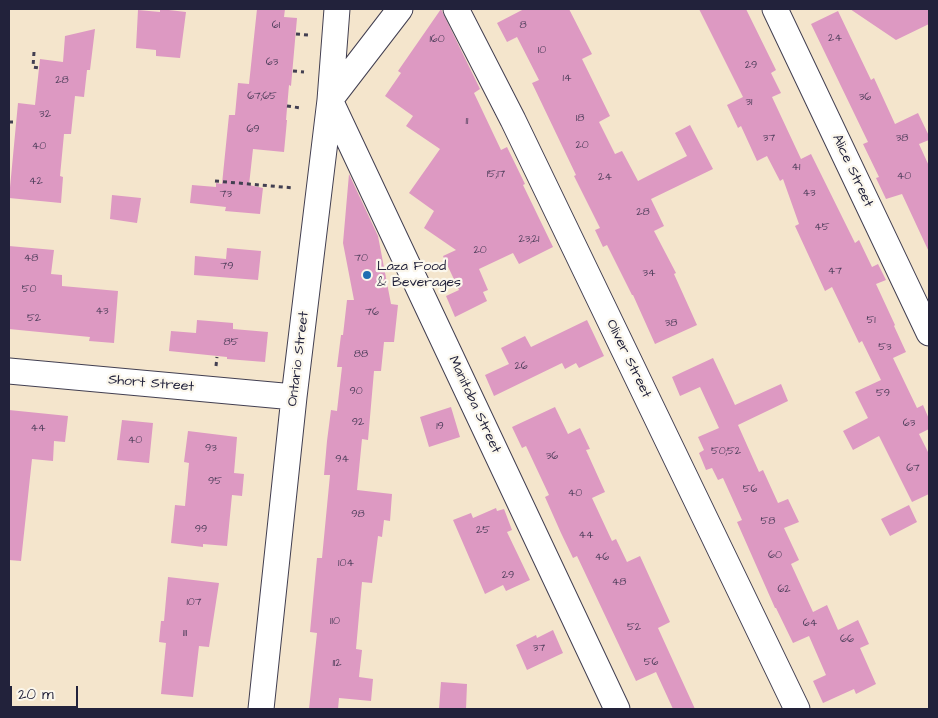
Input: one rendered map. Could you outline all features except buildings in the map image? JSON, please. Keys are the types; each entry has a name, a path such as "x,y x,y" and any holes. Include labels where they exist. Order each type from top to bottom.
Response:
{"street":[{"name":"Ontario Street","path":"261,709 294,397 330,100 337,9"},
{"path":"330,100 400,9"},
{"name":"Oliver Street","path":"456,9 513,120 797,709"},
{"name":"Alice Street","path":"775,9 929,333"},
{"name":"Manitoba Street","path":"330,100 617,709"},
{"name":"Short Street","path":"9,371 294,397"}],"path":[{"path":"296,34 308,35"},
{"path":"34,52 33,67 39,68"},
{"path":"293,71 304,72"},
{"path":"287,106 301,108"},
{"path":"9,122 16,122"},
{"path":"215,181 294,188"},
{"path":"216,366 217,356"}],"place":[{"name":"Laza Food & Beverages","path":"367,275"}]}
